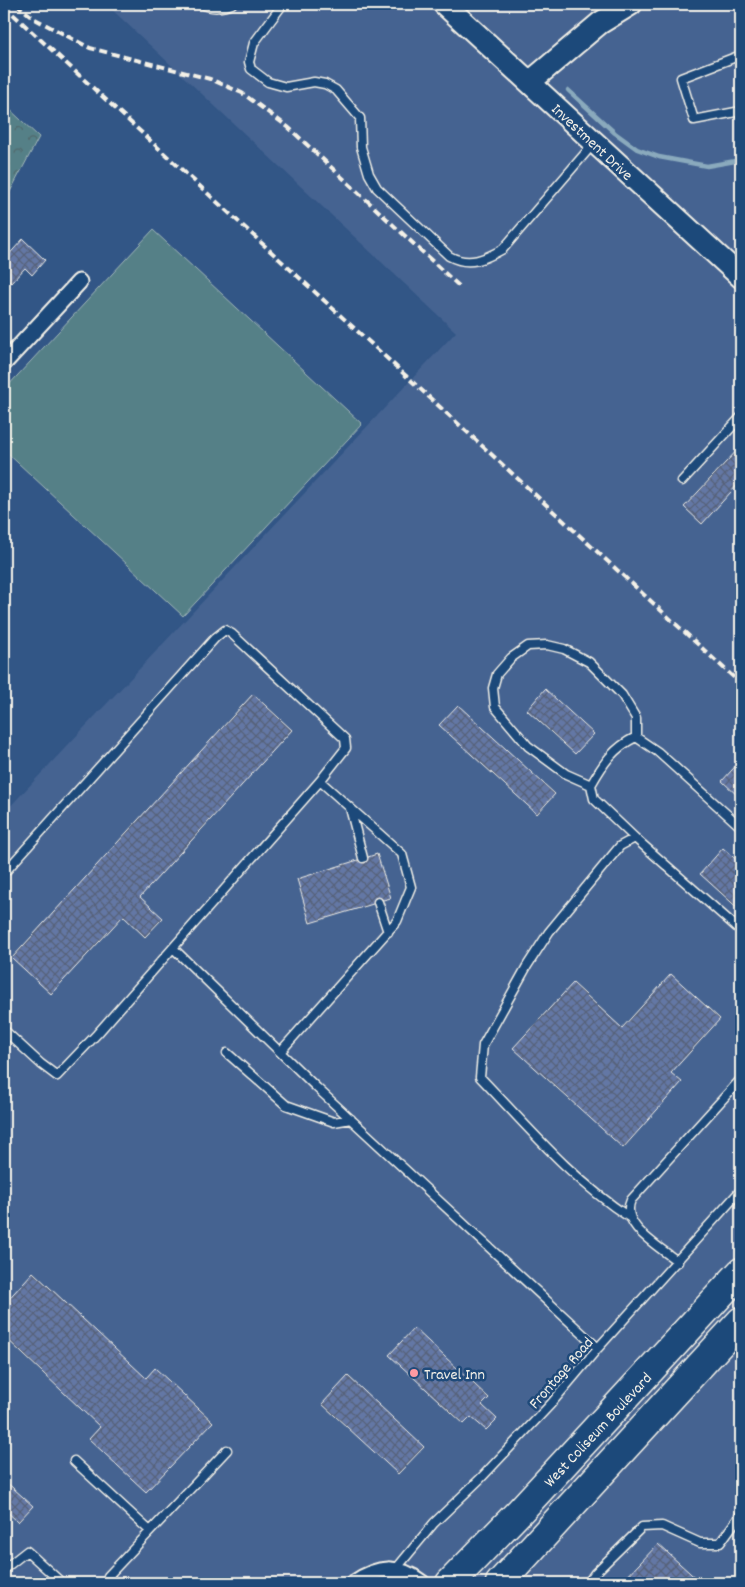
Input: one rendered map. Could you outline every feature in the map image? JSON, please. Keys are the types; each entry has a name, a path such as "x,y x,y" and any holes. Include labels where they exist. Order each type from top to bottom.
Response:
{"highway":[{"name":"West Coliseum Boulevard","path":"450,1583 520,1512 741,1272"},
{"name":"West Coliseum Boulevard","path":"500,1583 741,1321"}],"street":[{"name":"Investment Drive","path":"444,4 741,277"},
{"path":"530,82 600,23 631,4"},
{"path":"4,363 79,282"},
{"path":"354,1583 376,1571 396,1569 422,1583"}],"lane":[{"path":"202,4 207,7 225,7 232,4"},
{"path":"283,4 254,42 249,62 251,69 268,82 286,87 314,82 325,84 336,90 360,118 361,147 369,174 377,188 449,256 457,261 483,260 503,249 595,143"},
{"path":"741,55 682,78 694,120 741,111"},
{"path":"682,481 741,417"},
{"path":"4,873 225,630 232,634 290,686 345,739 346,748 320,781 57,1076 4,1030"},
{"path":"591,785 566,774 528,746 495,707 492,688 497,674 511,658 528,646 546,645 564,649 589,662 622,695 636,718 636,737"},
{"path":"636,737 624,743 609,756 591,785 594,799 635,838 741,931"},
{"path":"636,737 658,752 741,827"},
{"path":"280,1052 397,921 411,887 402,854 320,781"},
{"path":"350,808 363,858"},
{"path":"635,838 620,846 549,932 527,966 483,1045 480,1077 574,1174 604,1201 629,1217 636,1227 678,1262"},
{"path":"378,902 388,932"},
{"path":"173,948 351,1119 598,1348"},
{"path":"227,1053 286,1106 334,1122 351,1119"},
{"path":"629,1217 627,1208 631,1200 741,1079"},
{"name":"Frontage Road","path":"396,1569 434,1523 481,1478 550,1405 598,1348 678,1262 741,1190"},
{"path":"115,1583 108,1576 227,1450"},
{"path":"74,1461 150,1531"},
{"path":"588,1583 595,1573 642,1528 662,1526 700,1544 720,1542 741,1514"},
{"path":"4,1569 27,1551 62,1583"}],"shaded area":[{"path":"106,4 741,4 741,1583 4,1583 4,813 456,332"}],"green space":[{"path":"4,104 39,137 4,203"},
{"path":"153,230 362,424 183,616 4,450 4,390"}],"building":[{"path":"23,239 45,260 32,275 25,268 11,283 4,277 4,260"},
{"path":"741,446 741,481 702,524 684,507"},
{"path":"545,689 594,734 575,754 527,710"},
{"path":"253,694 292,730 140,897 163,918 145,937 123,916 51,994 12,958"},
{"path":"458,705 555,794 537,814 439,725"},
{"path":"741,760 741,799 722,781"},
{"path":"723,848 741,864 741,911 700,874"},
{"path":"377,854 391,898 383,900 377,897 373,904 310,923 297,879 358,860 365,863 368,857"},
{"path":"671,974 720,1019 671,1073 682,1082 623,1148 513,1048 573,983 622,1028"},
{"path":"33,1272 146,1378 155,1368 213,1422 146,1492 89,1439 100,1427 4,1336 4,1304"},
{"path":"414,1328 489,1398 482,1405 497,1419 486,1430 471,1417 464,1424 389,1355"},
{"path":"348,1376 424,1447 398,1474 322,1404"},
{"path":"4,1480 33,1506 18,1522 4,1509"},
{"path":"658,1544 701,1583 621,1583"}],"waterway":[{"path":"568,90 615,133 637,149 659,157 707,166 741,160"}],"railway":[{"path":"16,4 35,19 90,48 210,79 242,93 288,127 460,287"},
{"path":"4,6 741,684"}],"place":[{"name":"Travel Inn","path":"414,1373"}]}
